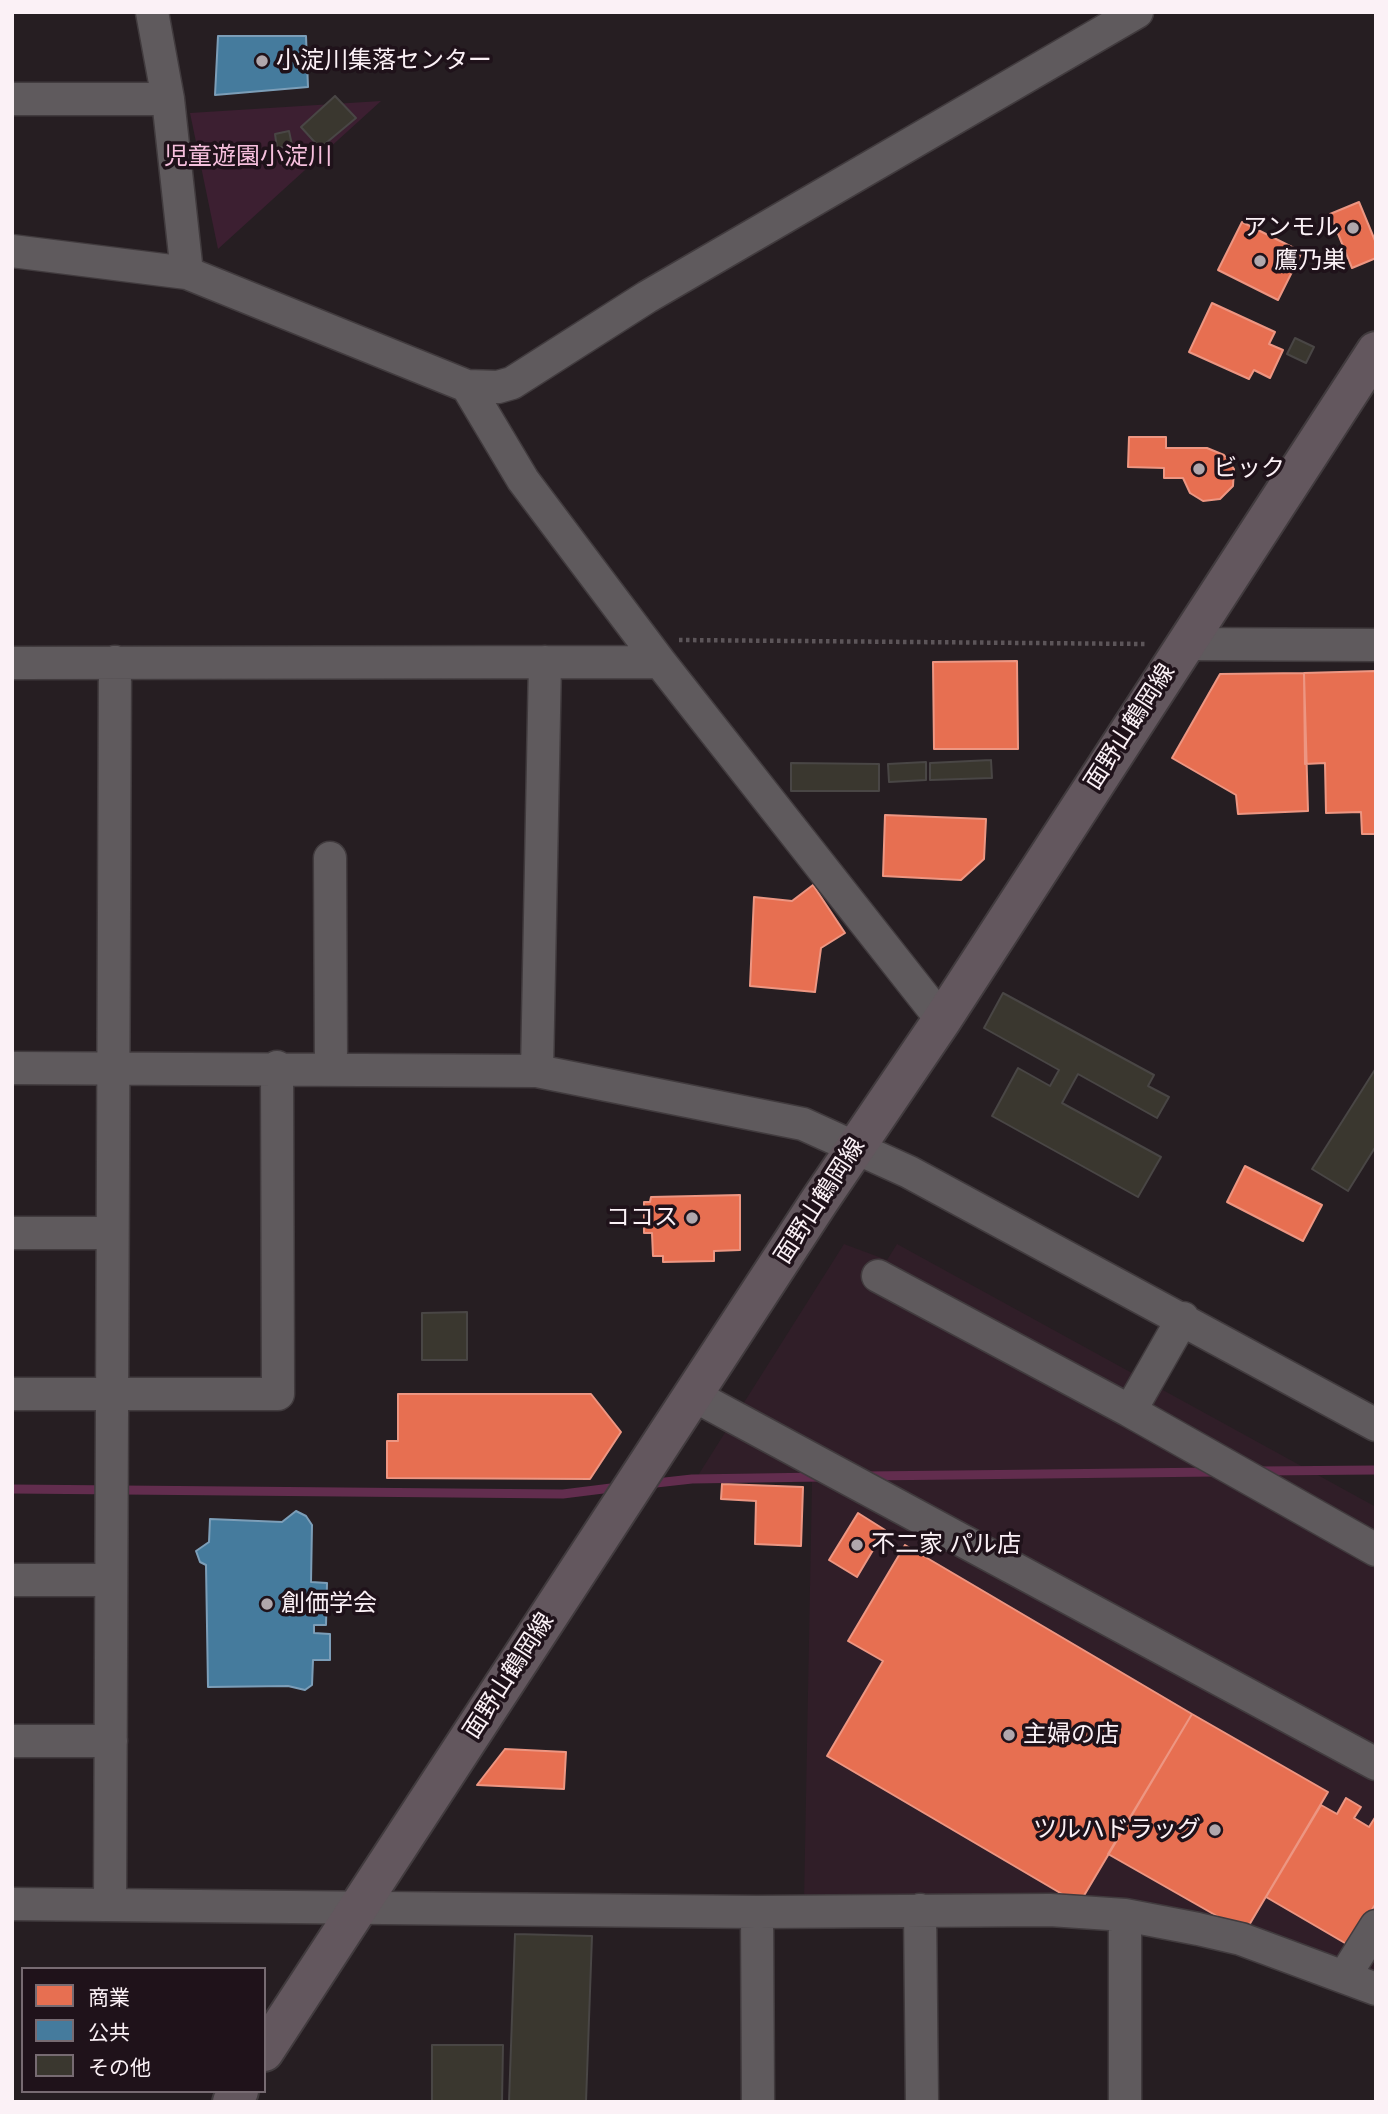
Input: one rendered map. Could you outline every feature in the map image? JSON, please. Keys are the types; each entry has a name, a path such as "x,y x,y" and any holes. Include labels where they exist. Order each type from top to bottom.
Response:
{"main road":[{"name":"面野山鶴岡線","path":"266,2049 856,1146 942,1020 1376,351"}],"street":[{"path":"152,12 168,99 187,273"},
{"path":"12,251 187,273 467,386 482,388 512,383 646,297 1137,12"},
{"path":"12,99 168,99"},
{"path":"467,386 523,480 651,651 942,1020"},
{"path":"1184,644 1376,645"},
{"path":"12,663 545,662 651,651"},
{"path":"110,1905 115,662"},
{"path":"537,1071 545,662"},
{"path":"330,858 331,1067"},
{"path":"12,1068 331,1067 537,1071 803,1124 856,1146 1184,1318 1376,1424"},
{"path":"12,1394 278,1394 277,1068"},
{"path":"12,1233 113,1233"},
{"path":"878,1276 1130,1411 1376,1550"},
{"path":"1130,1411 1184,1318"},
{"path":"693,1395 1376,1764"},
{"path":"12,1580 111,1580"},
{"path":"12,1741 111,1741"},
{"path":"12,1904 757,1912 1050,1910 1125,1915 1241,1940 1376,1989"},
{"path":"920,1910 922,2102"},
{"path":"757,1912 758,2102"},
{"path":"1125,1915 1125,2102"},
{"path":"1344,1976 1376,1926"}],"path":[{"path":"651,651 1184,644"}],"shaded area":[{"path":"844,1244 887,1260 897,1244 1376,1507 1376,1974 1125,1899 804,1901 812,1482 697,1477"}],"green space":[{"name":"児童遊園小淀川","path":"381,101 218,249 190,113"}],"building: 商業":[{"name":"アンモル","path":"1359,202 1376,243 1376,258 1352,268 1330,214"},
{"name":"鷹乃巣","path":"1242,222 1302,252 1278,300 1218,270"},
{"path":"1212,303 1275,332 1269,344 1283,350 1270,378 1254,370 1249,379 1189,352"},
{"name":"ビック","path":"1129,437 1166,437 1166,448 1207,448 1224,455 1234,469 1233,486 1220,499 1203,501 1190,493 1183,478 1164,478 1164,468 1128,467"},
{"path":"1017,661 1018,749 934,749 933,662"},
{"path":"1376,671 1376,834 1362,834 1361,812 1326,813 1325,763 1305,764 1304,673"},
{"path":"1304,673 1308,811 1238,814 1236,795 1172,758 1220,674"},
{"path":"885,815 986,819 984,859 961,880 883,876"},
{"path":"813,885 845,933 821,948 815,992 750,986 754,897 792,901"},
{"path":"1245,1166 1322,1205 1303,1241 1227,1202"},
{"name":"ココス","path":"740,1195 740,1250 714,1251 714,1261 663,1262 663,1256 653,1256 652,1233 644,1233 644,1202 650,1202 651,1197"},
{"path":"398,1394 591,1394 621,1432 590,1479 387,1478 387,1441 398,1441"},
{"path":"722,1484 803,1487 801,1546 755,1544 756,1501 721,1499"},
{"name":"不二家 パル店","path":"858,1513 885,1530 857,1577 829,1560"},
{"name":"主婦の店","path":"905,1545 1192,1714 1079,1904 827,1756 883,1661 848,1641"},
{"name":"ツルハドラッグ","path":"1192,1714 1328,1792 1245,1932 1108,1854"},
{"path":"505,1749 566,1752 564,1789 477,1785"},
{"path":"1346,1798 1361,1807 1354,1818 1369,1827 1376,1816 1376,1903 1350,1946 1266,1897 1321,1805 1337,1814"}],"building: 公共":[{"name":"小淀川集落センター","path":"218,36 306,36 308,87 215,95"},
{"name":"創価学会","path":"296,1511 306,1516 312,1525 311,1582 327,1583 326,1625 314,1625 314,1633 330,1634 330,1660 313,1660 312,1685 305,1690 288,1686 208,1687 206,1565 200,1562 196,1551 209,1542 210,1519 282,1522"}],"building: その他":[{"path":"335,96 356,118 320,148 301,127"},
{"path":"289,131 292,145 277,148 275,134"},
{"path":"1295,338 1314,347 1306,363 1287,354"},
{"path":"991,760 992,778 930,780 930,763"},
{"path":"926,762 926,780 889,782 888,764"},
{"path":"791,763 879,764 879,791 791,791"},
{"path":"1003,993 1154,1075 1148,1086 1169,1097 1157,1118 1078,1074 1062,1103 1161,1157 1138,1197 992,1116 1018,1068 1050,1086 1059,1070 984,1028"},
{"path":"1376,1068 1376,1146 1348,1191 1312,1169"},
{"path":"467,1312 467,1360 422,1360 422,1313"},
{"path":"515,1934 592,1936 586,2102 509,2102"},
{"path":"432,2045 503,2045 502,2102 432,2102"}],"waterway":[{"path":"1259,1471 1376,1470"},
{"path":"867,1476 1217,1472"},
{"path":"647,1484 692,1479 822,1477"},
{"path":"12,1489 563,1494 619,1487"}],"place":[{"name":"小淀川集落センター","path":"262,61"},
{"name":"アンモル","path":"1353,228"},
{"name":"鷹乃巣","path":"1260,261"},
{"name":"ビック","path":"1199,469"},
{"name":"ココス","path":"692,1218"},
{"name":"不二家 パル店","path":"857,1545"},
{"name":"創価学会","path":"267,1604"},
{"name":"主婦の店","path":"1009,1735"},
{"name":"ツルハドラッグ","path":"1215,1830"}]}
